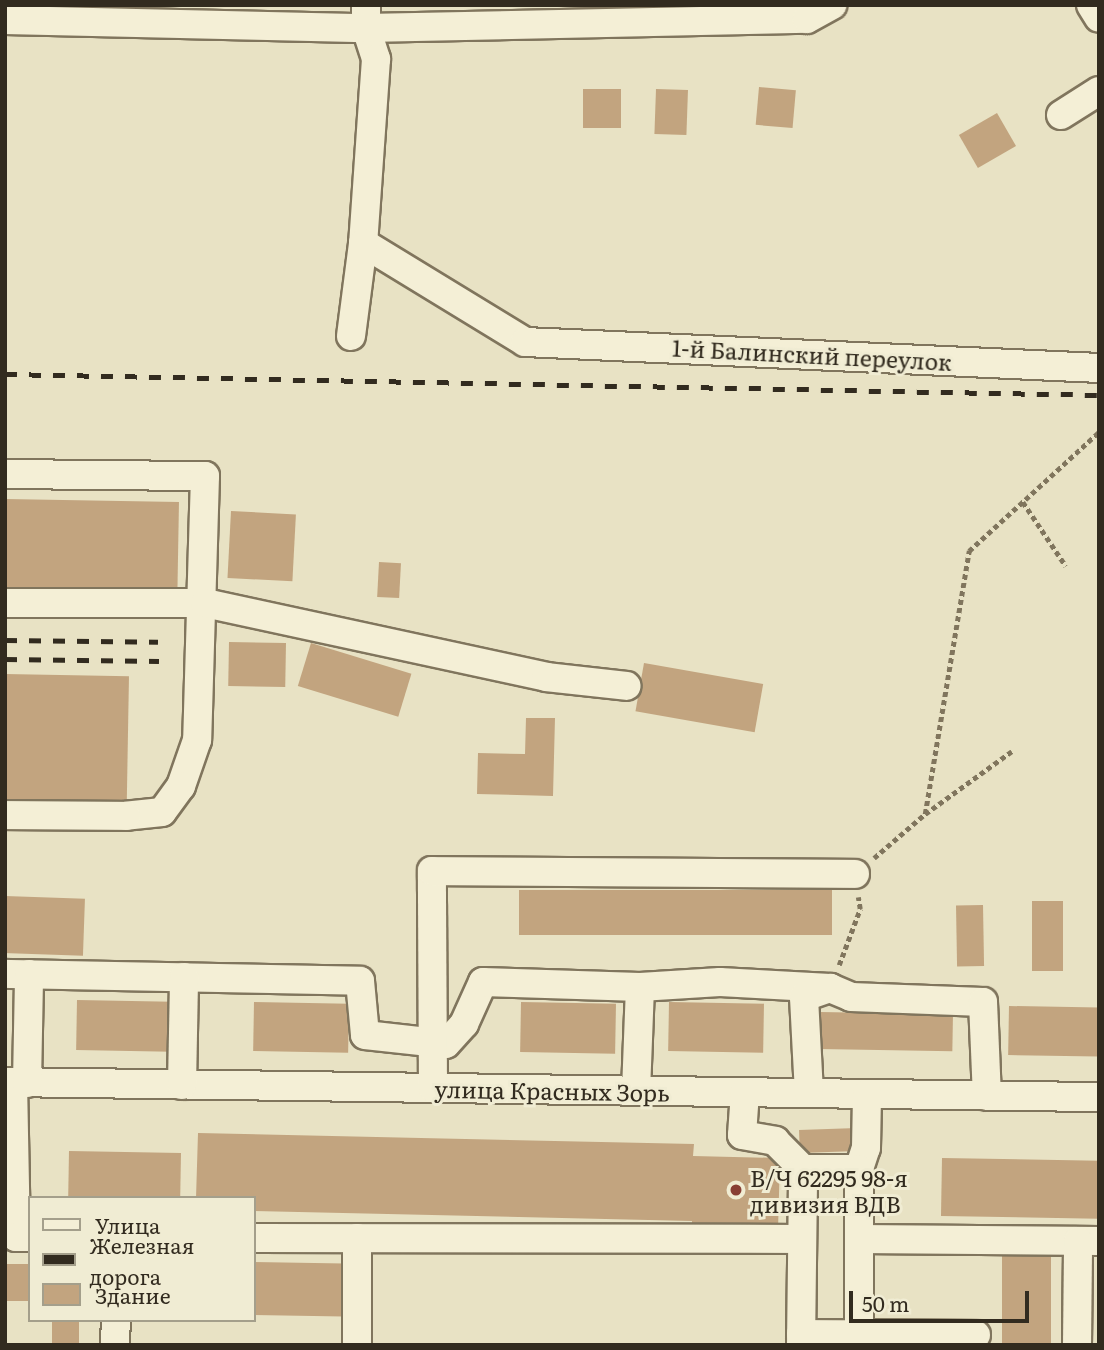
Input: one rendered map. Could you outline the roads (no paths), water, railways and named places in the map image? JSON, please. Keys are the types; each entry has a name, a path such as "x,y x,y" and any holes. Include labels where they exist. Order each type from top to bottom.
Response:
{"street":[{"path":"5,20 802,12 832,5"},
{"path":"1091,5 1099,18"},
{"path":"351,336 363,243 376,59 366,17"},
{"path":"1061,115 1099,91"},
{"name":"1-й Балинский переулок","path":"363,243 525,342 1099,368"},
{"path":"5,474 205,476 205,603 197,740 181,786 162,812 126,816 5,815"},
{"path":"5,603 205,603 546,677 627,686"},
{"path":"433,1088 432,871 856,874"},
{"path":"28,1237 16,1237 17,974 360,981 365,1035 433,1044 446,1044 464,1024 483,982 640,987 720,982 830,988 851,997 982,1002 987,1096"},
{"path":"182,1085 184,977"},
{"path":"636,1091 640,987"},
{"path":"809,1093 804,997 830,988"},
{"name":"улица Красных Зорь","path":"15,1083 1099,1097"},
{"path":"745,1092 742,1135 775,1140 803,1169 801,1339 976,1335"},
{"path":"859,1339 859,1169 866,1148 867,1094"},
{"path":"803,1169 859,1169"},
{"path":"256,1238 802,1239"},
{"path":"357,1238 357,1345"},
{"path":"859,1239 1088,1241 1077,1345"},
{"path":"116,1322 116,1345"}],"railway":[{"path":"5,374 1099,395"},
{"path":"5,640 158,642"},
{"path":"5,659 159,661"}],"place":[{"name":"В/Ч 62295 98-я дивизия ВДВ","path":"736,1190"}]}
